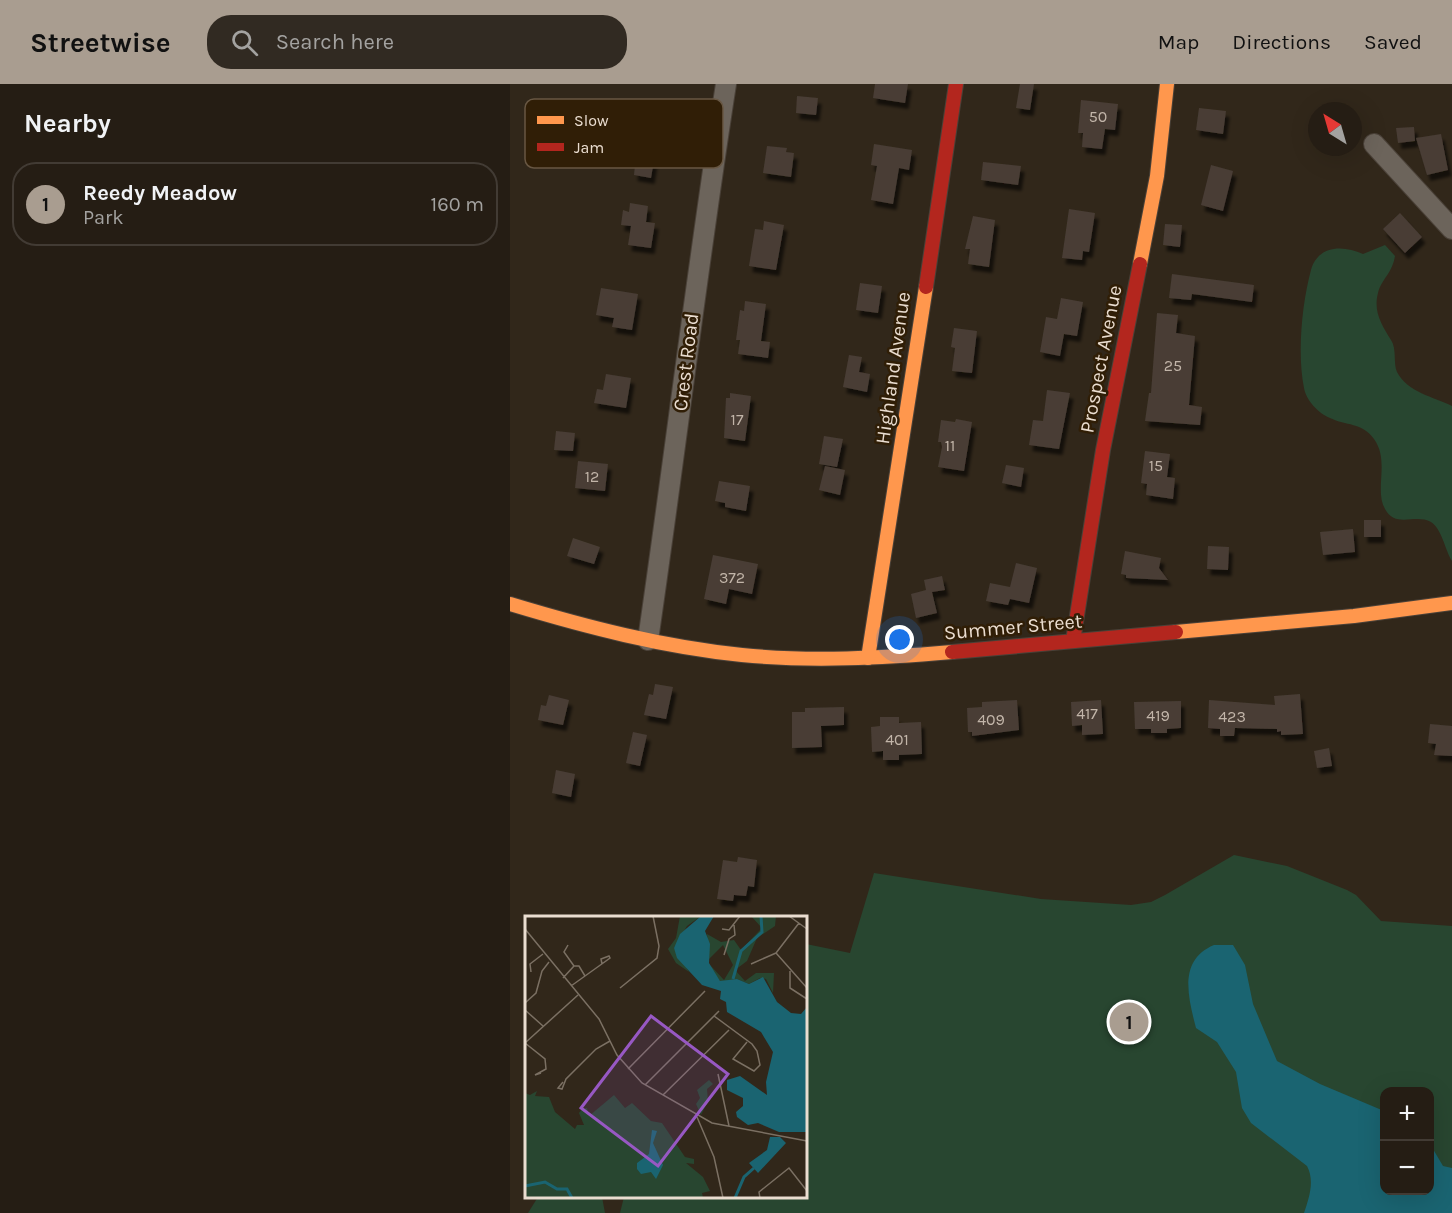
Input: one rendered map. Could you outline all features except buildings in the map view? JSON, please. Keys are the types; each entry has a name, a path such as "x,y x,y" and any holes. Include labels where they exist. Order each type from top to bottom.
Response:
{"street":[{"name":"Crest Road","path":"723,103 726,84"},
{"name":"Highland Avenue","path":"868,658 891,524 956,84"},
{"name":"Prospect Avenue","path":"1073,641 1103,450 1157,176 1167,84"},
{"path":"1374,144 1452,229"},
{"name":"Crest Road","path":"648,640 670,497 702,235 713,168"},
{"name":"Summer Street","path":"510,604 604,631 750,656 868,658 1383,612 1452,603"}],"green space":[{"path":"1385,245 1395,256 1392,267 1378,293 1377,306 1382,324 1393,344 1397,372 1401,379 1414,389 1452,406 1452,561 1435,525 1419,519 1400,520 1389,515 1385,509 1381,493 1381,457 1374,439 1359,427 1336,421 1321,413 1313,406 1305,393 1301,360 1303,313 1314,262 1319,256 1332,249 1347,249 1363,254"},
{"path":"1234,855 1287,866 1347,890 1356,895 1381,921 1452,926 1452,1213 620,1213 624,1198 807,1198 807,944 850,953 874,873 1041,899 1131,905 1151,902"},
{"path":"537,1198 602,1198 605,1213 528,1213"}],"water":[{"path":"1214,945 1233,945 1245,965 1253,1004 1277,1061 1320,1084 1380,1109 1380,1195 1434,1195 1434,1151 1443,1166 1452,1168 1452,1213 1304,1213 1311,1184 1307,1166 1251,1123 1242,1108 1236,1072 1217,1042 1196,1028 1190,1004 1188,981 1195,960"}],"traffic: slow":[{"path":"1140,264 1157,176 1167,84"},
{"path":"868,658 926,287"},
{"path":"1176,632 1354,616 1452,603"},
{"path":"510,604 625,635 683,647 742,655 847,658 952,652"}],"traffic: jam":[{"path":"926,287 956,84"},
{"path":"1073,641 1103,450 1140,264"},
{"path":"952,652 1176,632"}],"place":[{"name":"Reedy Meadow","path":"1129,1022"}]}
